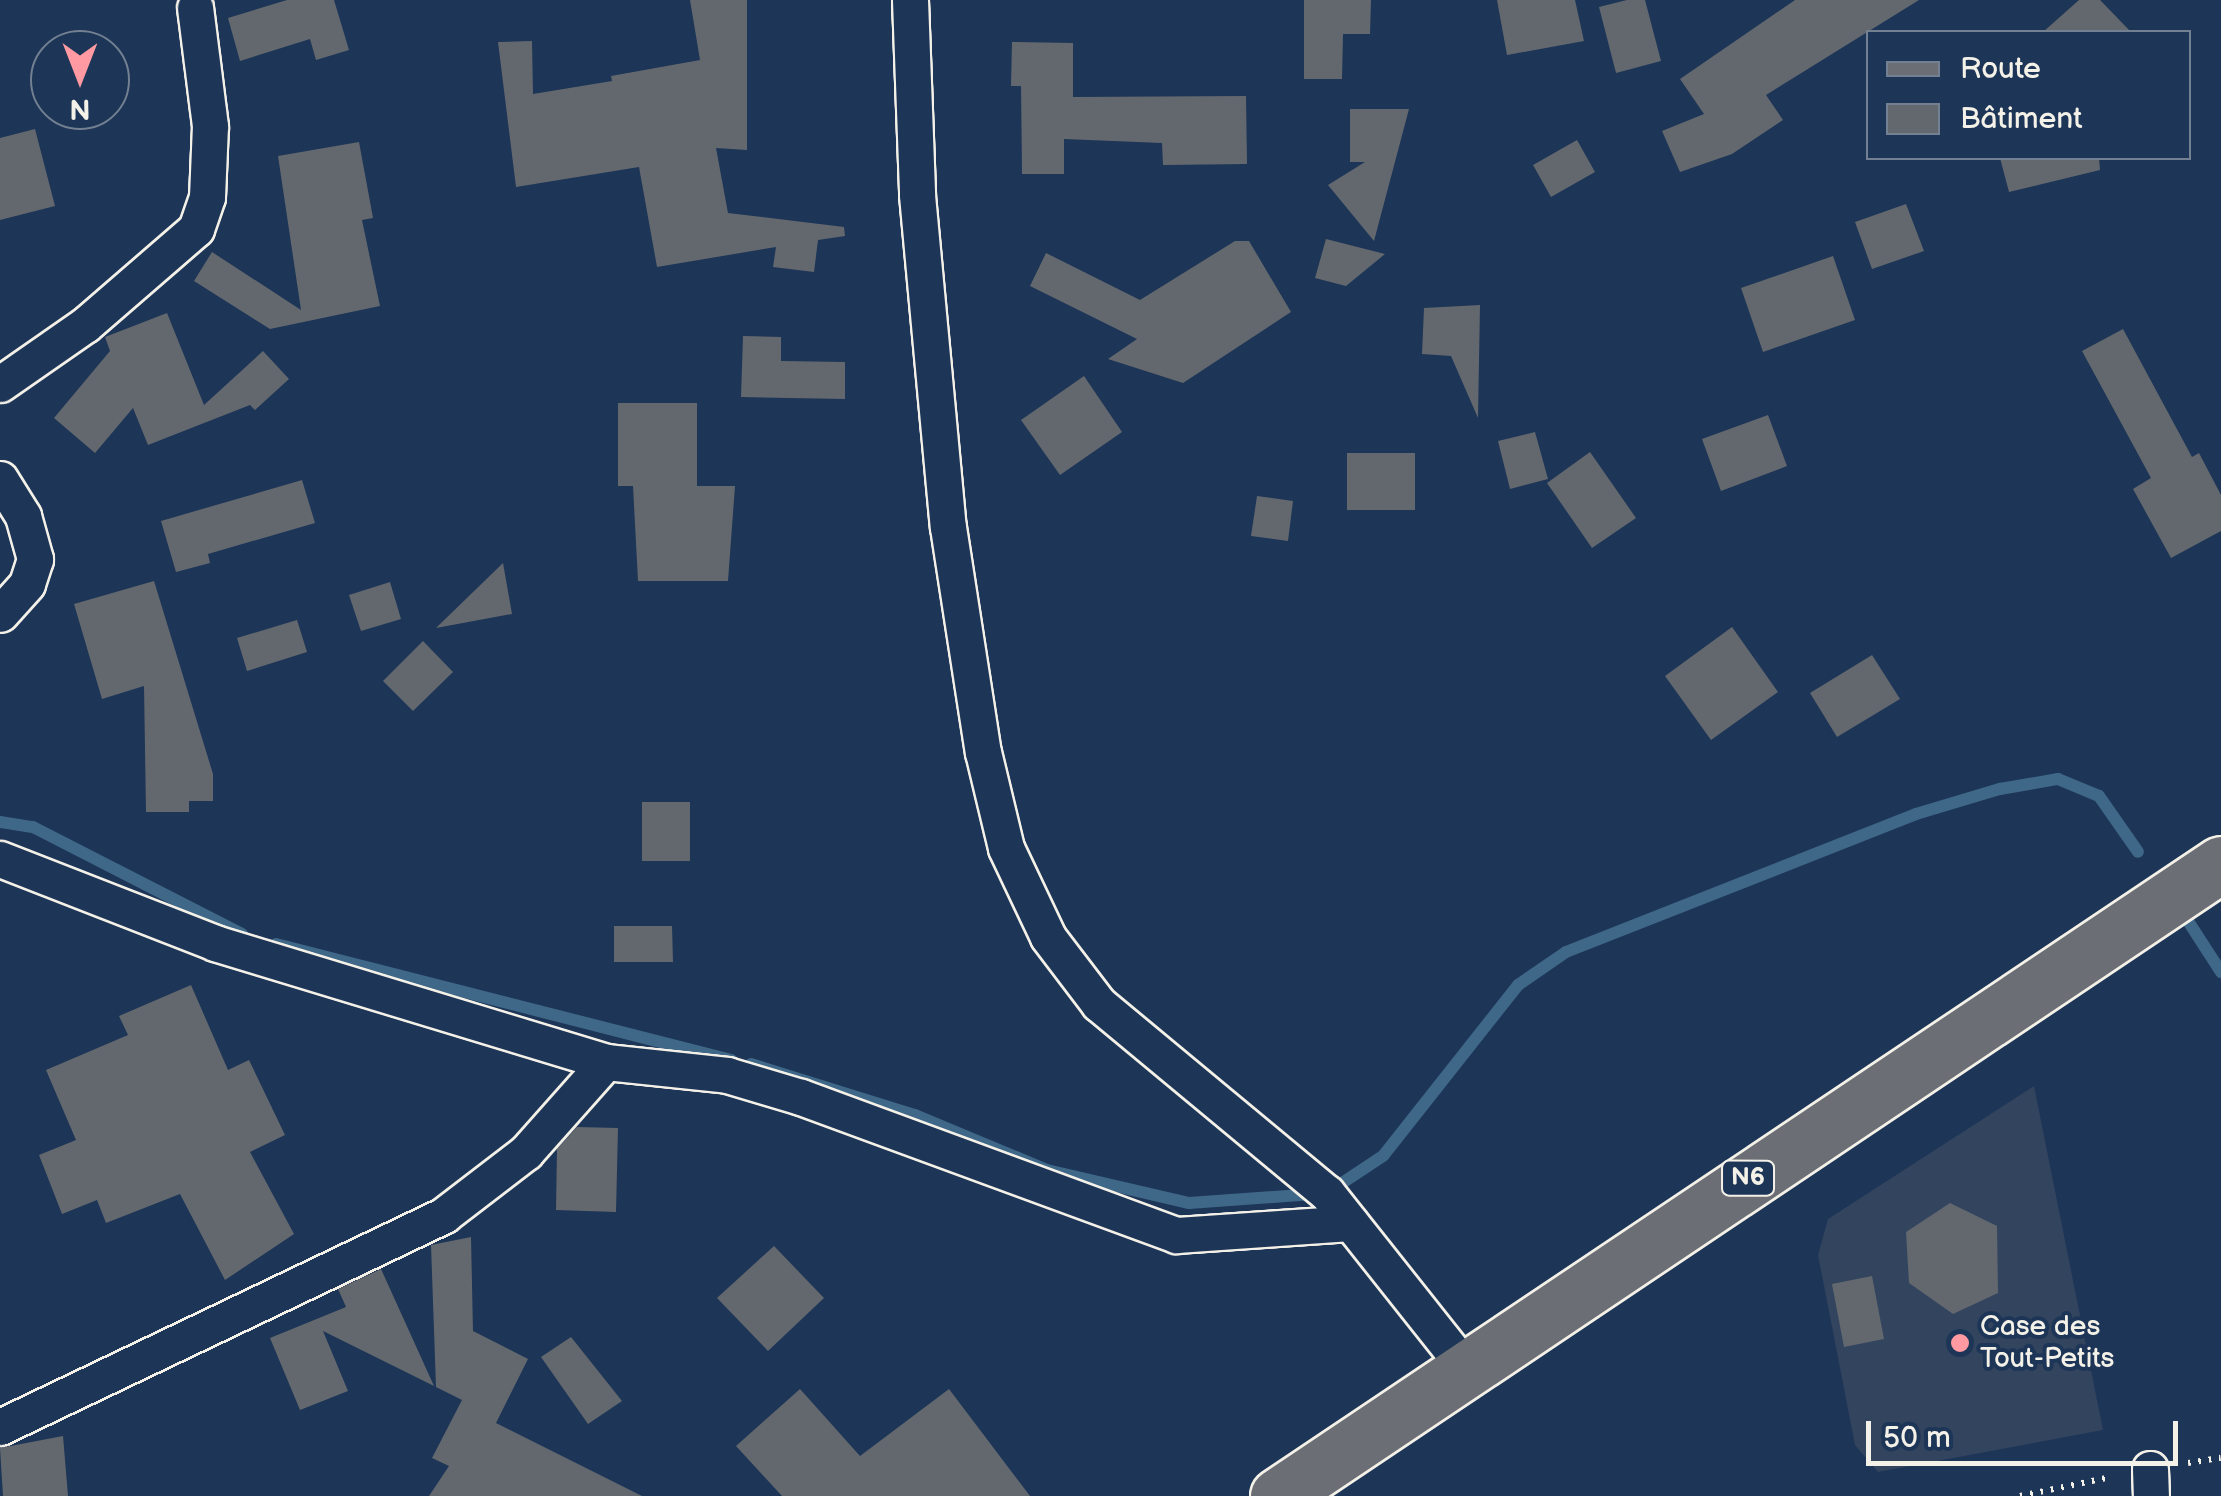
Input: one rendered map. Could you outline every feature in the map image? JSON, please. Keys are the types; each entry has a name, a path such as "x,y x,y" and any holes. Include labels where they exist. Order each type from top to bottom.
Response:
{"main road":[{"name":"N6","path":"1278,1496 1954,1037 2221,864"}],"street":[{"path":"910,0 918,194 948,527 983,752 1006,848 1048,937 1099,1004 1327,1193 1468,1370"},
{"path":"0,384 85,325 196,229 207,197 210,126 195,8"},
{"path":"0,479 23,516 35,559 26,584 0,614"},
{"path":"0,860 214,944 606,1062 728,1075 801,1097 1176,1235 1351,1223"},
{"path":"0,1428 444,1214 526,1152 606,1062"}],"shaded area":[{"name":"Case des Tout-Petits","path":"2034,1086 2103,1430 1878,1472 1855,1445 1818,1255 1828,1219"}],"building":[{"path":"287,0 334,0 349,50 316,60 310,39 240,61 228,18"},
{"path":"690,0 747,0 747,150 716,148 728,213 844,227 845,236 818,240 814,272 773,267 776,247 657,267 639,167 516,187 498,42 532,41 533,94 612,81 611,76 700,60"},
{"path":"1304,0 1371,0 1370,34 1343,34 1342,79 1304,79"},
{"path":"1497,0 1575,0 1584,41 1507,55"},
{"path":"1645,0 1661,61 1616,73 1599,7"},
{"path":"1795,0 1919,0 1766,95 1783,120 1732,154 1680,172 1662,131 1704,114 1680,79"},
{"path":"2079,0 2100,0 2129,30 2045,30"},
{"path":"1012,42 1073,43 1073,97 1246,96 1247,164 1163,165 1162,143 1064,139 1064,174 1022,174 1021,86 1011,86"},
{"path":"1350,109 1409,109 1374,241 1328,185 1365,162 1350,162"},
{"path":"35,130 55,206 0,220 0,138"},
{"path":"1577,140 1595,172 1551,197 1533,165"},
{"path":"359,142 373,218 362,220 380,306 270,329 194,281 212,252 301,310 278,156"},
{"path":"2001,160 2099,160 2100,170 2009,192"},
{"path":"1906,204 1924,251 1872,269 1855,222"},
{"path":"1326,239 1385,254 1346,286 1315,278"},
{"path":"1235,241 1249,241 1291,312 1183,383 1108,359 1137,339 1030,286 1046,253 1140,300"},
{"path":"1833,256 1855,320 1763,352 1741,288"},
{"path":"1480,305 1478,418 1451,356 1422,354 1424,308"},
{"path":"167,313 204,405 263,351 289,379 255,410 250,405 148,445 133,408 95,453 54,418 110,351 105,337"},
{"path":"2123,329 2192,457 2199,453 2221,495 2221,531 2171,558 2133,489 2151,478 2082,351"},
{"path":"743,336 781,337 781,361 845,362 845,399 741,397"},
{"path":"1084,376 1122,432 1060,475 1021,420"},
{"path":"618,403 697,403 697,486 735,486 728,581 638,581 633,486 618,486"},
{"path":"1768,415 1787,466 1721,491 1702,439"},
{"path":"1535,432 1548,479 1510,489 1498,441"},
{"path":"1590,452 1636,518 1592,548 1547,483"},
{"path":"1347,453 1415,453 1415,510 1347,510"},
{"path":"302,480 315,523 208,554 210,563 176,572 161,521"},
{"path":"1257,496 1293,501 1288,541 1251,536"},
{"path":"503,563 512,614 436,628"},
{"path":"154,581 213,774 213,801 189,801 189,812 146,812 144,686 102,699 74,604"},
{"path":"390,582 401,619 361,631 349,595"},
{"path":"297,620 307,652 247,671 237,638"},
{"path":"1732,627 1778,692 1711,740 1665,676"},
{"path":"423,641 453,672 413,711 383,681"},
{"path":"1872,655 1900,699 1837,737 1810,693"},
{"path":"642,802 690,802 690,861 642,861"},
{"path":"614,926 672,926 673,962 614,962"},
{"path":"191,985 228,1070 249,1060 285,1135 250,1152 294,1234 225,1280 180,1194 106,1223 97,1200 62,1214 39,1155 76,1140 46,1070 128,1035 119,1016"},
{"path":"577,1127 618,1128 616,1212 556,1210 557,1149"},
{"path":"1950,1203 1997,1226 1998,1293 1953,1314 1909,1283 1906,1232"},
{"path":"471,1237 473,1331 528,1359 496,1423 642,1496 429,1496 449,1466 432,1458 462,1400 436,1387 431,1245"},
{"path":"774,1246 824,1298 768,1351 717,1298"},
{"path":"381,1269 434,1386 323,1331 348,1391 300,1410 270,1338 346,1307 338,1289"},
{"path":"1872,1276 1884,1339 1844,1347 1832,1284"},
{"path":"571,1337 622,1401 588,1424 541,1357"},
{"path":"800,1389 860,1456 949,1389 1030,1496 782,1496 736,1446"},
{"path":"63,1436 68,1496 3,1496 0,1448"}],"waterway":[{"path":"751,1064 915,1115 1047,1170 1189,1203 1327,1193 1383,1156 1518,985 1566,952 1916,814 2000,789 2058,779 2099,796 2138,852"},
{"path":"0,822 33,827 242,934"},
{"path":"2188,921 2221,972"},
{"path":"276,944 731,1060"}],"place":[{"name":"Case des Tout-Petits","path":"1960,1343"}]}
